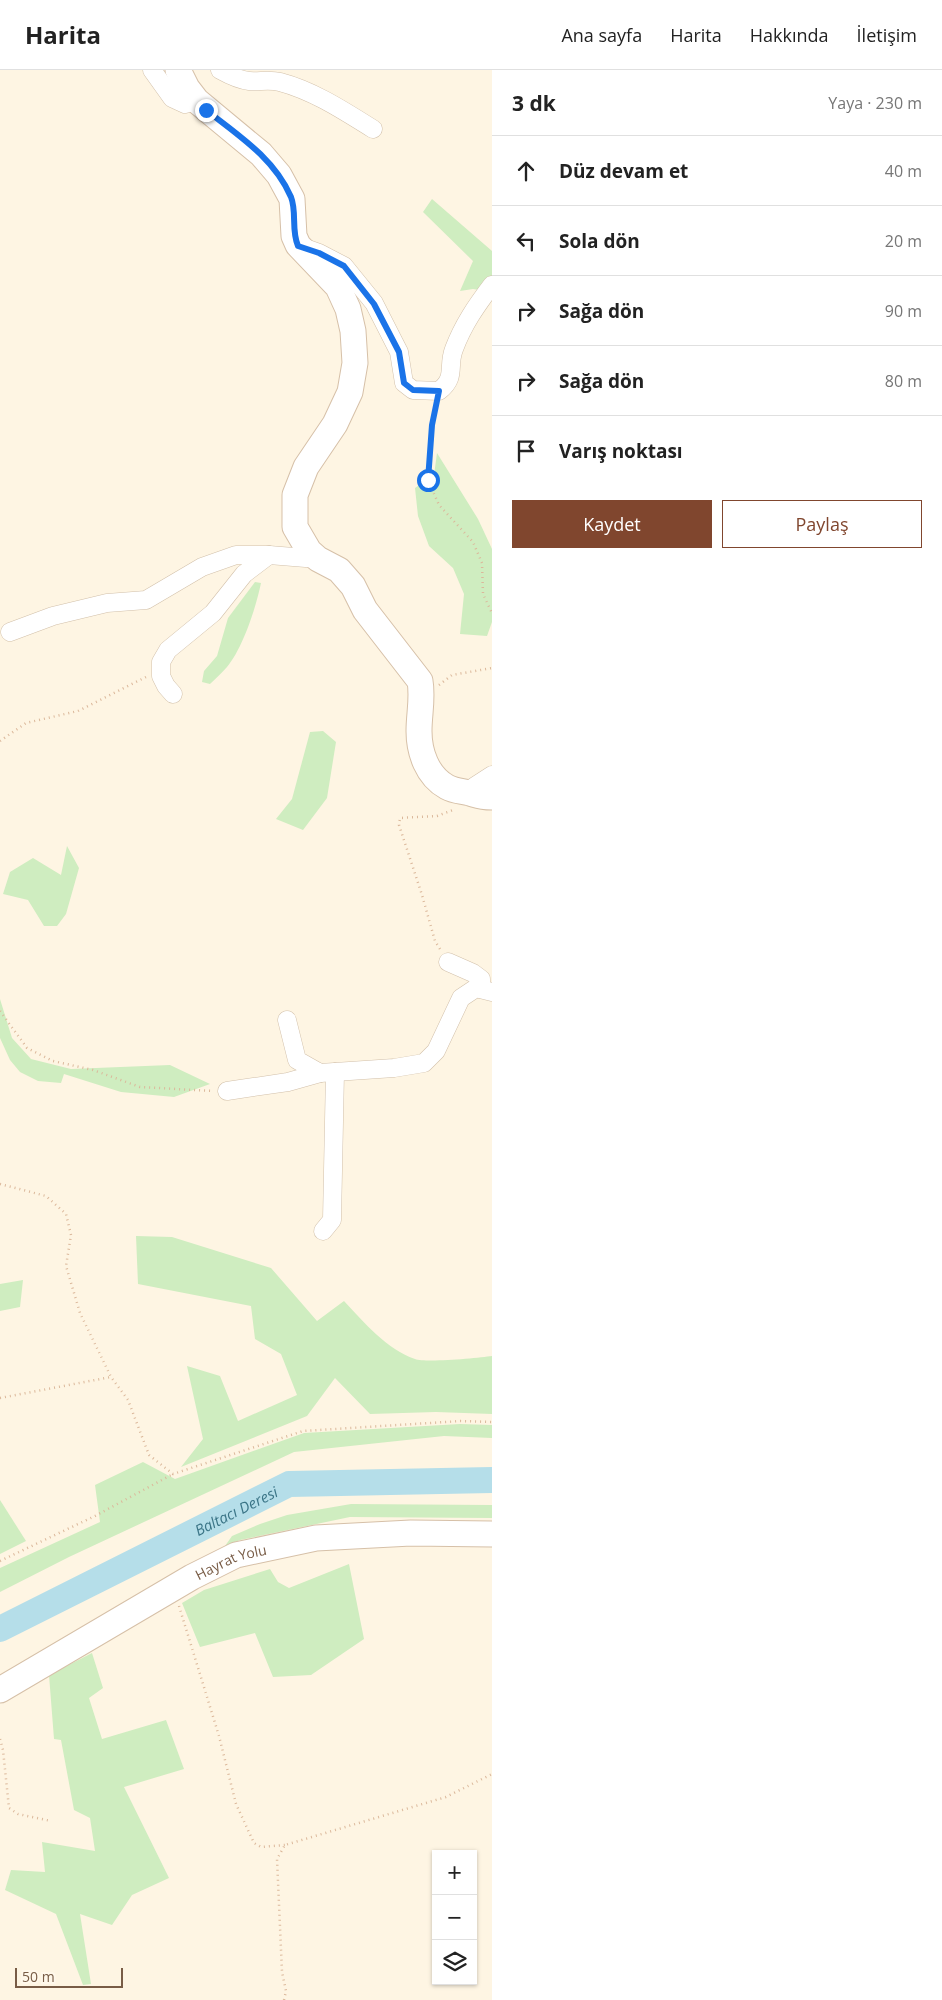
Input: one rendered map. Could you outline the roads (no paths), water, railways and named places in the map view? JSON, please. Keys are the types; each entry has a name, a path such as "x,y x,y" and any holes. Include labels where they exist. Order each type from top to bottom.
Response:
{"street":[{"path":"152,70 172,98 185,104 197,101"},
{"path":"178,70 187,88 197,101 261,154 279,175 292,199 294,236 298,246 338,288 348,309 353,331 355,355 350,392 336,424 306,467 295,495 295,527 308,551 318,560 339,570 353,586 365,610 420,681 422,694 419,729 420,745 424,760 432,774 449,788 476,794 475,786 492,775"},
{"path":"220,70 232,76 250,81 261,75 280,82 335,105 373,129"},
{"path":"298,246 319,253 344,266 374,304 399,352 404,383 413,390 439,391 447,385 452,374 453,352 470,315 492,285"},
{"path":"10,632 52,616 107,603 146,600 202,568 236,555 269,555 318,560"},
{"path":"173,694 163,681 161,670 161,662 168,650 213,613 244,574 269,555"},
{"path":"448,962 473,973 481,979 487,991"},
{"path":"227,1091 288,1082 328,1073 394,1068 424,1063 436,1051 461,998 476,988 487,991"},
{"path":"287,1020 296,1060 328,1073"},
{"path":"323,1231 332,1220 328,1073"},
{"name":"Hayrat Yolu","path":"0,1690 173,1588 236,1555 316,1538 411,1533 492,1534"}],"waterway":[{"name":"Baltacı Deresi","path":"0,1629 289,1484 492,1480"}]}
